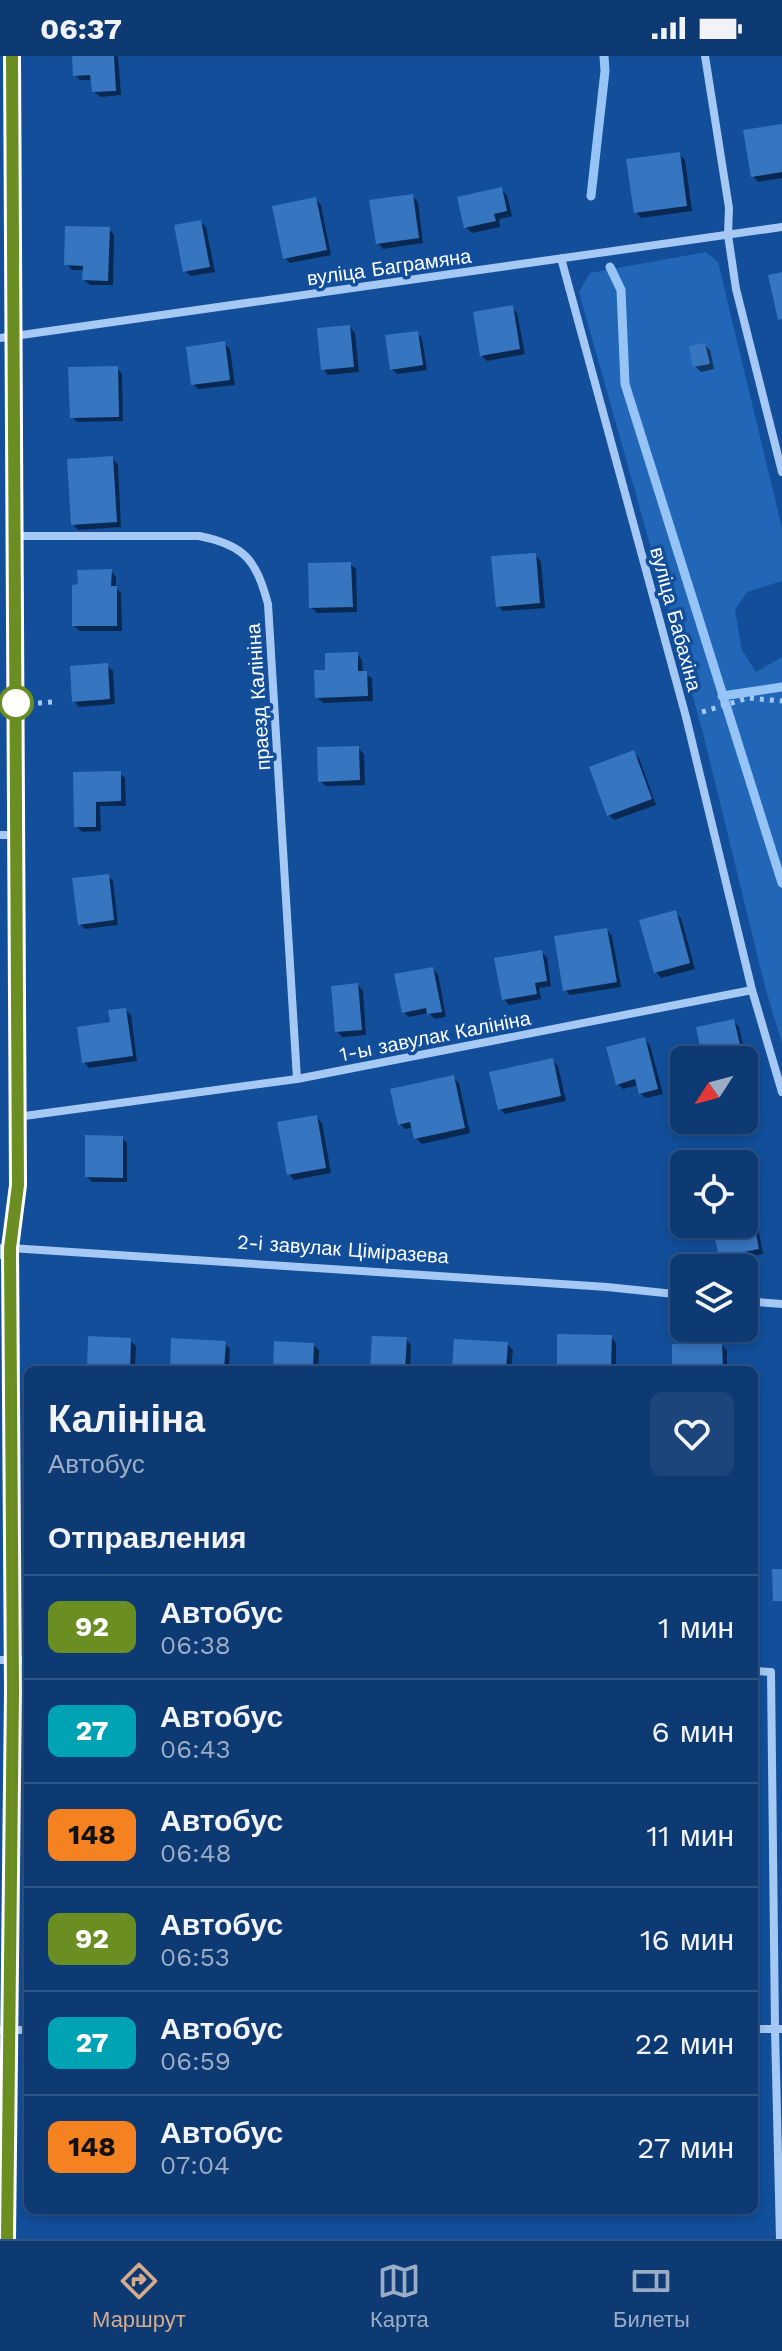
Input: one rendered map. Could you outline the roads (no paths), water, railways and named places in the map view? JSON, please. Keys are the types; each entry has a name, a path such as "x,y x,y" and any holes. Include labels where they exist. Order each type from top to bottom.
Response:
{"street":[{"path":"7,2239 13,1660 5,1250 18,1185 18,835 6,338 12,56"},
{"path":"705,56 729,208 728,235 736,289 782,472"},
{"name":"вуліца Баграмяна","path":"6,338 782,227"},
{"name":"вуліца Бабахіна","path":"561,258 686,717 752,990"},
{"name":"праезд Калініна","path":"13,536 199,536 225,541 246,556 261,579 268,604 297,1079"},
{"path":"0,835 18,835"},
{"path":"752,990 782,1092"},
{"name":"1-ы завулак Калініна","path":"17,1117 297,1079 752,990"},
{"name":"2-і завулак Ціміразева","path":"5,1250 591,1285 670,1293"},
{"path":"758,1302 782,1304"},
{"path":"0,1660 24,1660"},
{"path":"758,1671 771,1672 780,2239"},
{"path":"0,2030 24,2030"}],"waterway":[{"path":"591,196 604,56"},
{"path":"610,267 621,290 625,384 782,883"},
{"path":"722,696 782,687"}]}
